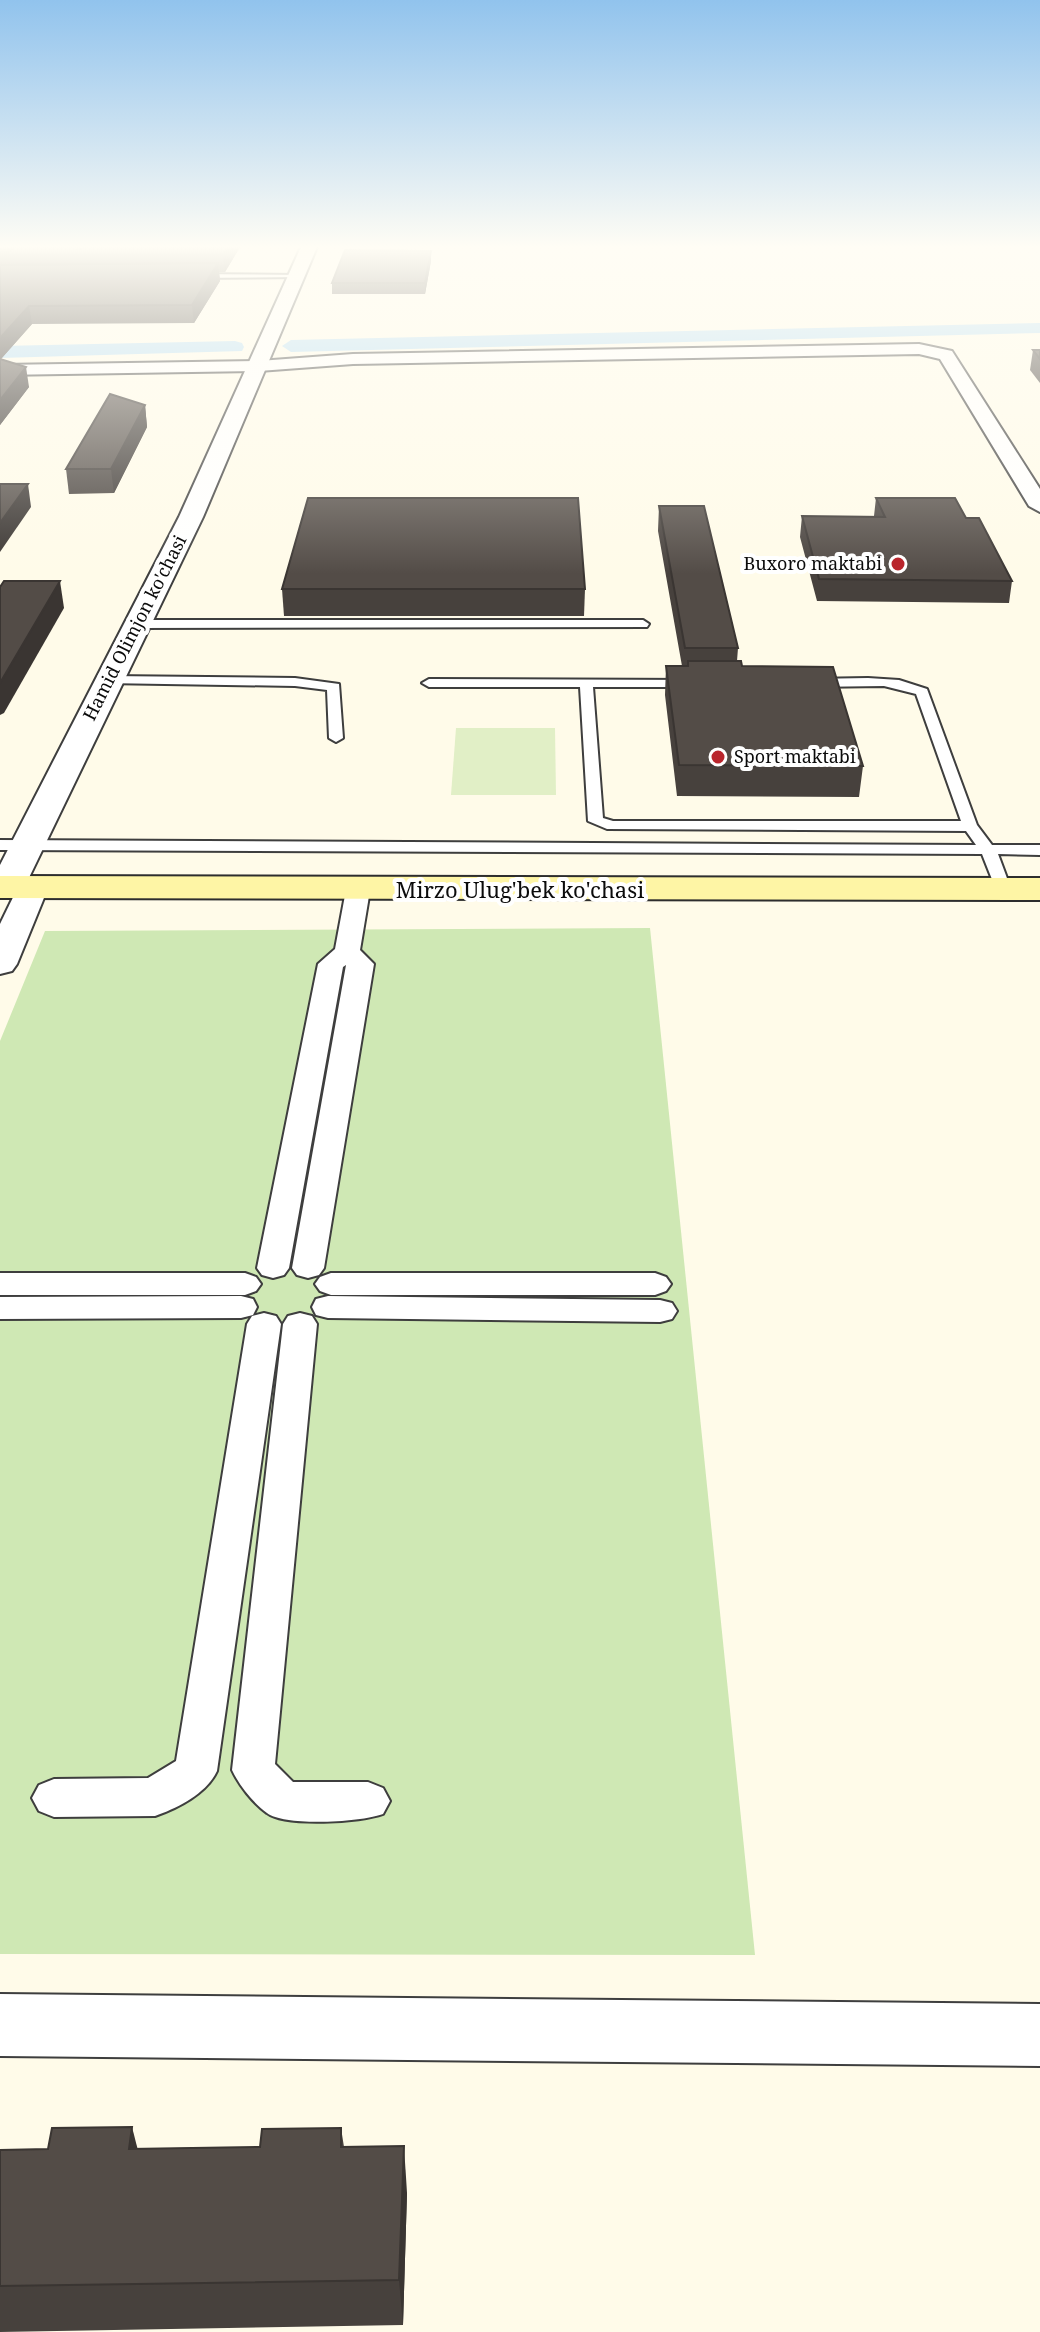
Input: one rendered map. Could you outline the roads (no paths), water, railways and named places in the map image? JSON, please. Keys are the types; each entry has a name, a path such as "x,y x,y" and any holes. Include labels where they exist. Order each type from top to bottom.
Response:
{"main road":[{"name":"Mirzo Ulug'bek ko'chasi","path":"13,888 1040,889"}],"street":[{"path":"0,370 249,356"},
{"name":"Hamid Olimjon ko'chasi","path":"13,888 13,845 109,680 191,517 263,356"},
{"path":"292,356 480,356"},
{"path":"947,356 1040,506"},
{"path":"0,964 13,888"},
{"path":"54,1798 155,1797 196,1771 286,1296 361,964 347,952 358,890"},
{"path":"0,1284 286,1296 658,1297"},
{"path":"0,1308 286,1296"},
{"path":"286,1296 253,1770 283,1801 368,1801"},
{"path":"0,2025 1040,2035"}],"lane":[{"path":"137,624 643,624"},
{"path":"109,680 295,682 334,687 336,738"},
{"path":"429,683 712,683"},
{"path":"586,683 596,821 612,826 970,826"},
{"path":"791,683 886,683 914,686 922,692 970,826 988,850 1003,889"},
{"path":"13,845 1040,850"}],"place":[{"name":"Buxoro maktabi","path":"898,564"},
{"name":"Sport maktabi","path":"718,757"}]}
